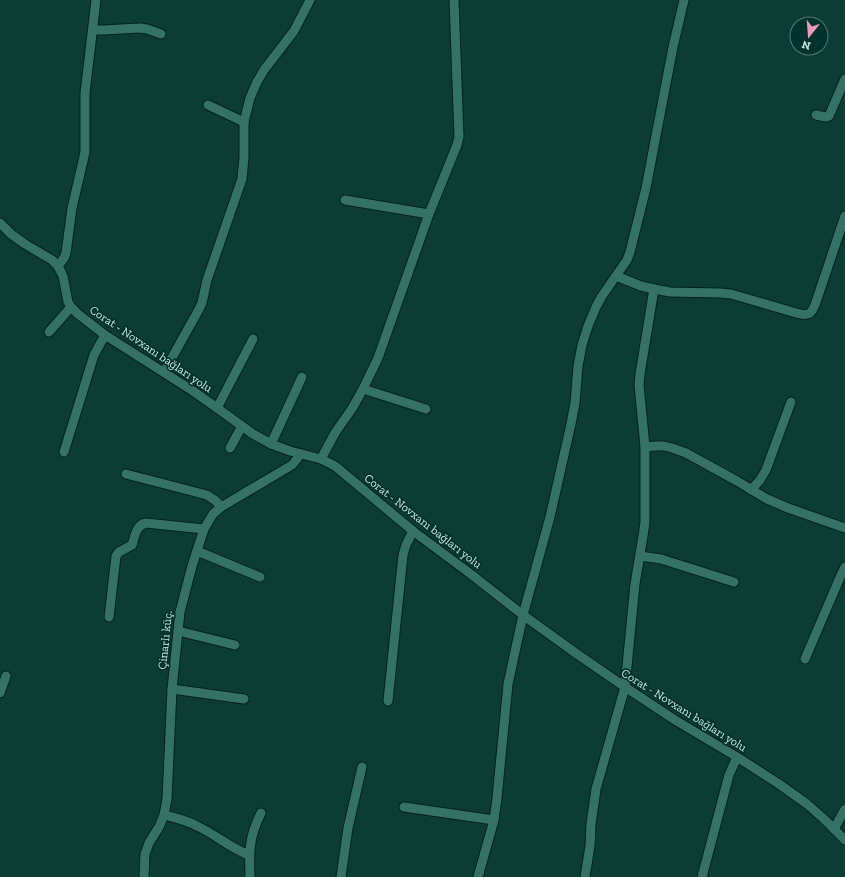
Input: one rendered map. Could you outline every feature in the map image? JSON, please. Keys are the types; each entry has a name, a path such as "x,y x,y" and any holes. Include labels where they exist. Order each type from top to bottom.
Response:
{"street":[{"path":"1,227 25,244 52,260 58,266 64,258 72,208 84,157 85,93 95,0"},
{"path":"164,372 202,303 207,280 242,179 244,157 244,122 250,98 264,70 294,31 310,0"},
{"path":"321,458 353,407 378,358 428,214 457,146 459,137 454,0"},
{"path":"478,877 494,820 508,684 523,615 550,517 571,424 582,345 596,307 627,260 630,252 646,188 673,47 684,0"},
{"path":"92,30 140,28 161,34"},
{"path":"816,115 826,117 829,116 845,79"},
{"path":"208,105 244,122"},
{"path":"345,200 428,214"},
{"path":"616,276 654,289 670,292 731,294 796,314 809,314 813,311 845,216"},
{"name":"Corat - Novxanı bağları yolu","path":"58,266 65,284 66,297 71,307 105,335 164,372 253,434 271,444 290,451 321,458 329,462 413,531 523,615 625,687 675,720 779,784 807,804 845,840"},
{"path":"585,877 596,789 625,687 635,584 645,522 645,447 639,385 654,289"},
{"path":"49,332 71,307"},
{"path":"64,452 94,355 105,335"},
{"path":"217,408 253,339"},
{"path":"271,444 302,377"},
{"path":"363,389 426,409"},
{"path":"751,490 766,470 791,402"},
{"path":"230,448 242,426"},
{"path":"645,447 664,446 686,453 737,481 767,500 845,528"},
{"name":"Çinarlı küç.","path":"144,877 145,854 149,843 159,827 164,815 167,799 172,689 178,631 183,599 204,529 213,514 221,507 292,465 302,454"},
{"path":"126,474 208,495 221,507"},
{"path":"109,617 116,556 119,552 132,545 138,527 146,522 204,529"},
{"path":"388,701 403,555 413,531"},
{"path":"197,551 260,577"},
{"path":"640,556 661,559 734,582"},
{"path":"805,659 840,575 845,567"},
{"path":"178,631 235,645"},
{"path":"0,693 6,676"},
{"path":"172,689 244,699"},
{"path":"702,877 729,775 737,757"},
{"path":"341,877 348,828 362,767"},
{"path":"404,807 494,820"},
{"path":"834,829 845,809"},
{"path":"250,877 249,855 251,840 261,813"},
{"path":"164,815 185,820 198,826 249,855"}]}
